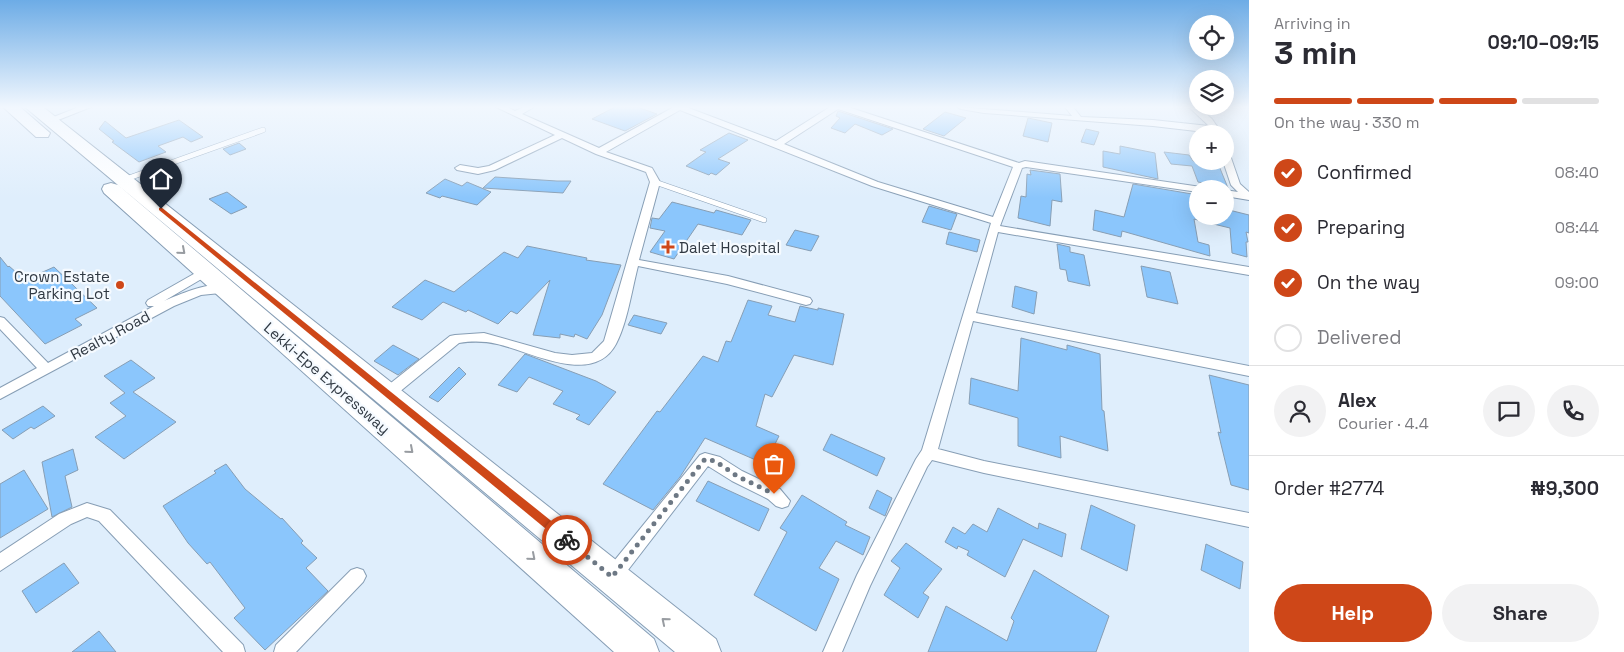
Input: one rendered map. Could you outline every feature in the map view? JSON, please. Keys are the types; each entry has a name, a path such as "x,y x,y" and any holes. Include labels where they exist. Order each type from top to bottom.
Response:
{"highway":[{"name":"Lekki-Epe Expressway","path":"54,137 641,652"},
{"name":"Lekki-Epe Expressway","path":"63,137 124,180 702,652"}],"street":[{"path":"460,168 478,170 492,168 557,137"},
{"path":"387,394 455,339 468,335 506,342 570,360 596,357 610,343 655,182 654,176 648,170 599,152 567,137"},
{"path":"599,152 625,137"},
{"path":"760,137 875,184 996,225 1249,271"},
{"path":"777,144 787,137"},
{"path":"932,137 1019,166 1025,164 1189,188"},
{"path":"832,652 863,581 922,462 929,453 996,225 1019,166"},
{"path":"1230,170 1236,185 1248,196"},
{"path":"1234,194 1248,196"},
{"path":"633,262 728,280 806,300"},
{"name":"Realty Road","path":"0,394 42,366 206,271"},
{"name":"Realty Road","path":"0,384 42,366 170,303 199,291 226,289"},
{"path":"970,316 1249,371"},
{"path":"0,321 42,366"},
{"path":"929,453 984,467 1249,520"},
{"path":"612,577 705,459 715,461 737,476 774,494 782,501"},
{"path":"0,563 65,519 87,510 104,515 236,652"},
{"path":"283,652 357,576"}],"lane":[{"path":"124,180 242,137"},
{"path":"655,182 764,220"}],"building":[{"path":"110,137 182,137 158,146 166,152 139,162 112,142 114,141"},
{"path":"184,137 202,137 191,142"},
{"path":"721,137 741,137 748,140 718,159 730,163 716,175 711,173 709,175 686,166 706,152 700,150"},
{"path":"1029,137 1049,137 1048,142"},
{"path":"1083,137 1097,137 1094,145 1081,142"},
{"path":"239,143 246,149 230,155 223,149"},
{"path":"1120,146 1155,153 1158,179 1103,167 1103,151 1120,154"},
{"path":"1164,152 1189,155 1189,166 1171,164"},
{"path":"1030,170 1060,174 1062,202 1052,200 1050,226 1018,218 1021,196 1026,197 1027,174 1031,175"},
{"path":"1194,170 1221,170 1225,180 1197,180"},
{"path":"495,177 571,181 563,193 483,188"},
{"path":"445,179 462,186 467,182 491,192 477,205 442,196 440,198 426,193"},
{"path":"1133,184 1189,193 1189,225 1195,225 1198,242 1209,245 1210,256 1122,231 1121,237 1093,230 1095,210 1124,217"},
{"path":"227,192 247,207 231,214 209,199"},
{"path":"672,202 714,213 716,210 751,220 742,235 698,224 674,259 650,252 665,231 650,228 652,218 659,219"},
{"path":"929,206 957,214 951,230 922,222"},
{"path":"1234,211 1249,215 1249,233 1246,232 1248,242 1246,242 1247,257 1232,253 1230,228 1218,225 1234,225"},
{"path":"795,230 819,236 811,251 786,245"},
{"path":"949,232 980,240 977,252 946,244"},
{"path":"1057,244 1070,247 1070,252 1084,255 1090,286 1068,281 1066,270 1060,269"},
{"path":"527,246 587,258 586,260 621,265 602,315 587,339 575,334 574,337 560,334 560,338 533,335 550,280 517,314 511,311 498,324 468,310 466,312 443,302 422,320 392,307 425,280 454,292 504,252 518,258"},
{"path":"0,257 8,267 25,280 54,267 97,308 75,319 82,325 45,344 0,296"},
{"path":"1141,266 1170,272 1178,304 1147,297"},
{"path":"1015,286 1037,292 1034,314 1012,307"},
{"path":"748,300 772,306 768,315 795,322 800,306 844,314 833,365 794,355 772,397 765,394 756,426 779,436 765,464 705,438 680,477 653,510 603,484 657,411 660,412 703,356 718,362 726,341 731,342"},
{"path":"634,315 667,323 661,334 628,325"},
{"path":"1021,338 1067,350 1067,345 1100,354 1102,410 1104,411 1108,451 1060,436 1061,458 1018,446 1018,418 969,404 971,378 1018,391"},
{"path":"393,345 419,359 398,375 374,361"},
{"path":"525,354 596,381 616,392 589,425 576,419 580,415 553,404 563,391 529,377 517,392 498,385"},
{"path":"131,360 155,378 133,392 176,422 124,459 95,437 126,416 110,403 125,393 104,376"},
{"path":"459,367 466,374 438,402 429,397"},
{"path":"1209,375 1249,385 1249,490 1231,485 1218,432 1221,433"},
{"path":"43,406 55,416 34,429 31,427 13,439 2,430"},
{"path":"831,434 885,458 877,476 823,450"},
{"path":"73,449 78,470 65,476 72,507 52,517 42,462"},
{"path":"226,464 245,489 282,518 303,541 301,543 317,558 306,568 328,591 265,650 234,618 245,608 210,562 207,564 188,543 163,506 216,473 214,471"},
{"path":"24,470 48,509 0,538 0,484"},
{"path":"708,481 769,509 759,531 696,501"},
{"path":"877,490 892,498 885,516 869,508"},
{"path":"802,495 847,522 845,525 870,537 863,555 836,541 819,568 839,579 816,631 754,595 787,532 780,528"},
{"path":"1091,505 1135,525 1127,571 1081,549"},
{"path":"998,508 1038,529 1039,523 1066,534 1062,557 1023,539 1005,577 967,555 969,551 958,546 957,549 945,542 953,527 965,534 973,524 987,532"},
{"path":"906,543 942,569 923,593 929,597 918,618 884,595 900,568 891,561"},
{"path":"1206,544 1243,562 1240,589 1201,570"},
{"path":"64,563 79,583 36,613 22,591"},
{"path":"1034,570 1109,616 1096,652 928,652 946,606 1007,641 1014,621 1011,618"},
{"path":"99,631 116,652 72,652"}],"way so far":[{"path":"567,540 612,577 705,459 710,458 737,476 774,494"}],"place":[{"name":"Dalet Hospital","path":"668,247"},
{"name":"Crown Estate Parking Lot","path":"120,285"}],"route":[{"path":"161,209 567,540"}]}
